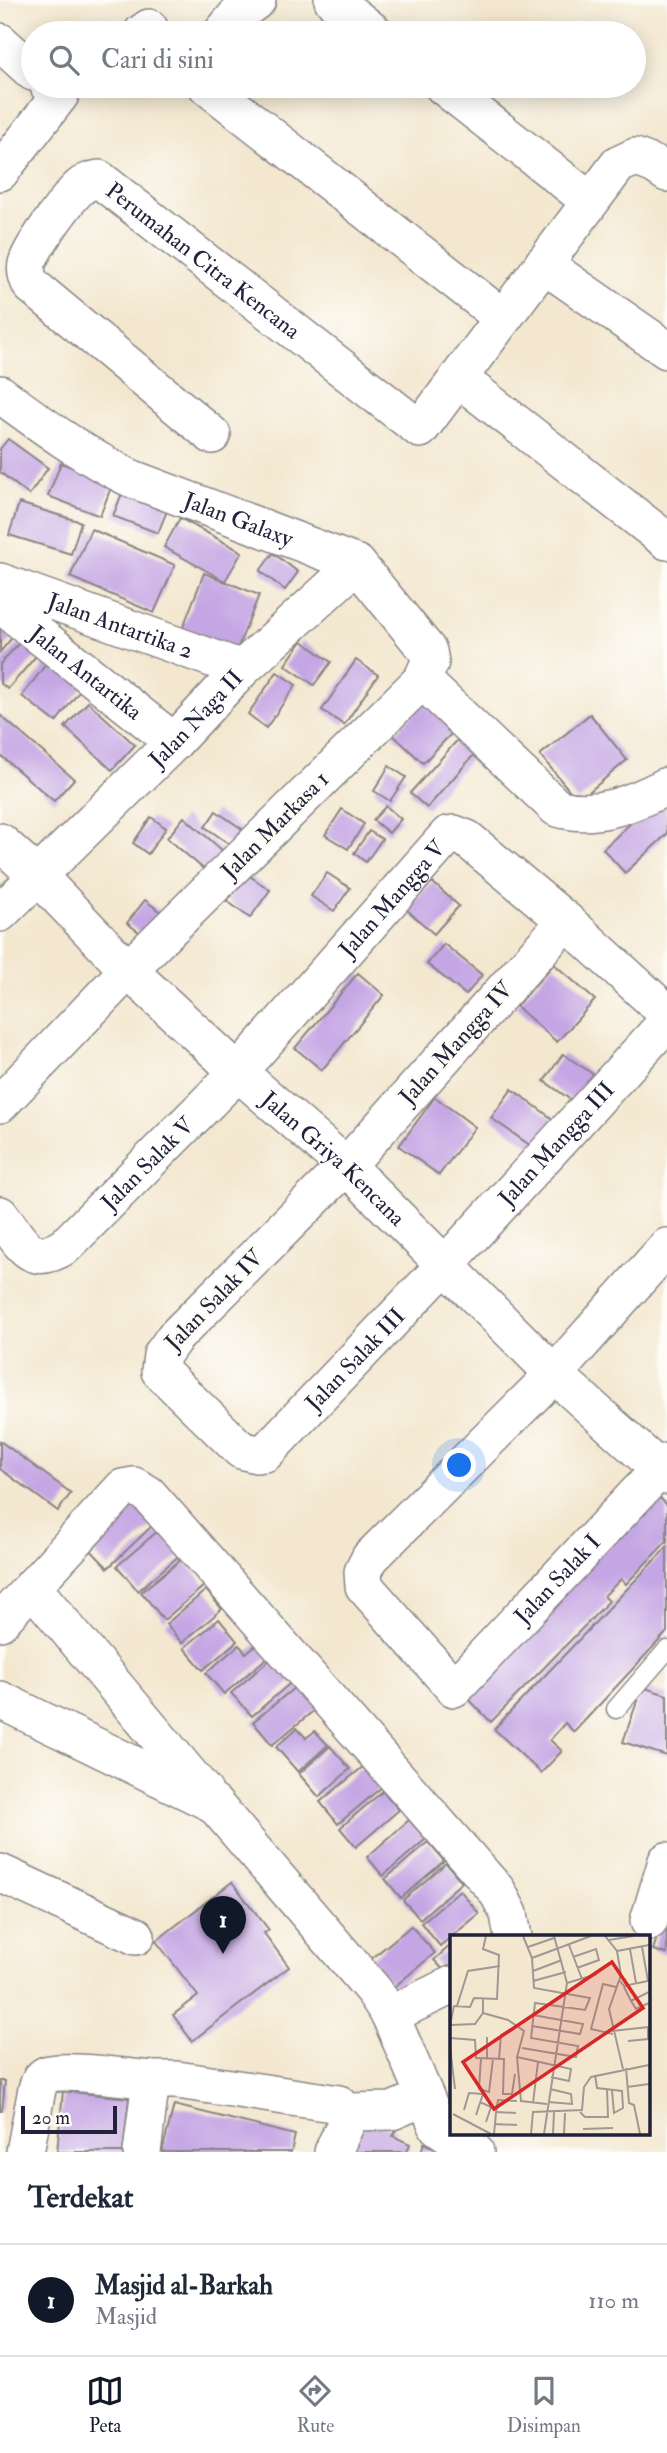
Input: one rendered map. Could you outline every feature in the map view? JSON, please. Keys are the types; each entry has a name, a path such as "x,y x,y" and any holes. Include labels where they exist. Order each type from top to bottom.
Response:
{"street":[{"path":"333,0 360,21"},
{"path":"0,42 21,59"},
{"path":"0,172 46,98"},
{"path":"223,98 503,318"},
{"path":"458,98 590,201"},
{"name":"Perumahan Citra Kencana","path":"212,436 27,279 27,265 33,250 77,190 87,182 99,179 420,429 618,165 635,157 644,159 667,173"},
{"path":"543,264 667,350"},
{"path":"458,378 667,541"},
{"name":"Jalan Galaxy","path":"0,394 64,441 107,467 358,564"},
{"path":"358,564 428,651 430,662 422,680 557,808 576,814 612,809 667,786"},
{"name":"Jalan Naga II","path":"0,913 174,742 242,668 358,564"},
{"name":"Jalan Antartika 2","path":"0,582 242,668"},
{"name":"Jalan Antartika","path":"0,604 174,742"},
{"name":"Jalan Markasa 1","path":"0,1104 128,970 422,680"},
{"name":"Jalan Mangga V","path":"238,1072 448,835 467,839 566,921"},
{"name":"Jalan Griya Kencana","path":"0,842 39,877 128,970 238,1072 346,1166 554,1374 665,1469"},
{"path":"566,921 667,1013"},
{"name":"Jalan Mangga IV","path":"346,1166 566,921"},
{"name":"Jalan Mangga III","path":"445,1265 667,1022"},
{"name":"Jalan Salak V","path":"0,1215 28,1250 36,1255 45,1256 65,1246 238,1072"},
{"name":"Jalan Salak IV","path":"265,1453 241,1450 160,1371 162,1355 174,1338 346,1166"},
{"path":"554,1374 667,1247"},
{"name":"Jalan Salak III","path":"265,1453 445,1265"},
{"name":"Jalan Salak I","path":"554,1374 370,1558 363,1572 364,1586 454,1688 665,1469"},
{"path":"0,1622 123,1488 134,1486 148,1494 497,1891 509,1914 513,1935"},
{"path":"32,1587 374,1991 393,2023 438,2127 475,2152"},
{"path":"0,1700 214,1804"},
{"path":"649,1921 667,1861"},
{"path":"0,1873 136,1936"},
{"path":"393,2023 450,1986"},
{"path":"25,2152 37,2089 47,2074 177,2080 339,2104"},
{"path":"142,2152 151,2080"},
{"path":"333,2152 351,2112 392,2111 422,2089"}],"lane":[{"path":"616,1709 667,1650"}],"building":[{"path":"8,439 48,468 29,495 0,472 0,449"},
{"path":"61,463 113,482 100,516 48,496"},
{"path":"125,486 170,503 158,533 113,516"},
{"path":"19,503 81,522 71,554 9,535"},
{"path":"180,518 242,552 225,581 164,547"},
{"path":"91,529 175,565 154,613 70,577"},
{"path":"273,553 298,572 285,590 260,571"},
{"path":"204,573 259,595 236,652 182,630"},
{"path":"0,623 17,632 0,652"},
{"path":"302,641 331,662 314,685 285,665"},
{"path":"20,642 36,656 8,689 0,683 0,664"},
{"path":"50,659 84,685 56,722 22,696"},
{"path":"356,660 378,675 344,725 322,710"},
{"path":"277,672 296,685 266,728 248,714"},
{"path":"88,702 135,745 112,770 65,727"},
{"path":"425,702 455,730 423,763 393,735"},
{"path":"590,714 627,760 578,801 540,755"},
{"path":"0,715 74,779 54,801 0,755"},
{"path":"462,735 479,749 427,808 410,793"},
{"path":"389,766 406,777 390,801 374,791"},
{"path":"665,791 667,834 625,873 603,849"},
{"path":"386,806 401,819 389,833 373,820"},
{"path":"342,809 364,824 348,849 325,835"},
{"path":"216,811 242,829 231,845 205,827"},
{"path":"151,817 166,828 148,854 133,843"},
{"path":"184,817 223,851 206,871 167,838"},
{"path":"369,831 382,839 366,862 354,853"},
{"path":"327,873 350,888 334,911 311,896"},
{"path":"247,874 270,890 250,918 227,901"},
{"path":"432,882 459,906 434,934 406,909"},
{"path":"145,900 168,918 151,941 127,923"},
{"path":"444,944 482,975 466,995 427,964"},
{"path":"554,964 595,1000 557,1042 516,1006"},
{"path":"358,973 384,995 322,1070 295,1048"},
{"path":"563,1054 596,1076 577,1104 544,1081"},
{"path":"512,1089 554,1120 534,1148 491,1118"},
{"path":"435,1097 475,1127 439,1175 399,1146"},
{"path":"0,1441 71,1493 58,1511 0,1469"},
{"path":"657,1495 667,1505 667,1541 626,1584 621,1579 604,1596 609,1601 491,1722 458,1688"},
{"path":"127,1496 154,1524 108,1568 81,1540"},
{"path":"159,1530 180,1555 138,1591 117,1566"},
{"path":"667,1547 667,1632 574,1732 565,1723 550,1740 562,1751 541,1773 494,1729"},
{"path":"183,1558 205,1585 164,1620 141,1592"},
{"path":"206,1590 222,1609 182,1643 166,1624"},
{"path":"219,1619 237,1641 203,1670 184,1648"},
{"path":"257,1644 268,1657 224,1694 206,1673 239,1645 246,1653"},
{"path":"274,1656 295,1679 252,1716 231,1693"},
{"path":"300,1683 318,1707 272,1745 253,1722"},
{"path":"642,1687 667,1695 667,1756 623,1742"},
{"path":"297,1728 306,1738 315,1731 328,1745 298,1772 276,1747"},
{"path":"330,1746 350,1769 319,1797 299,1774"},
{"path":"364,1766 382,1787 338,1824 320,1802"},
{"path":"383,1791 399,1810 356,1847 340,1828"},
{"path":"409,1820 426,1839 383,1876 367,1857"},
{"path":"428,1842 444,1861 401,1898 385,1879"},
{"path":"446,1863 462,1882 420,1919 403,1900"},
{"path":"232,1882 269,1930 264,1933 289,1967 192,2041 173,2015 198,1996 156,1941"},
{"path":"460,1890 479,1914 450,1935 440,1946 421,1923"},
{"path":"667,1910 667,1954 653,1950"},
{"path":"411,1926 435,1953 394,1987 371,1959"},
{"path":"450,1946 450,1977 434,1960"},
{"path":"0,2081 5,2081 2,2111 0,2111"},
{"path":"63,2091 129,2098 123,2152 57,2152"},
{"path":"174,2105 295,2135 291,2152 162,2152"},
{"path":"357,2114 396,2131 393,2136 410,2144 407,2152 340,2152"},
{"path":"424,2143 444,2152 421,2152"}],"place":[{"name":"Masjid al-Barkah","path":"223,1954"}]}
